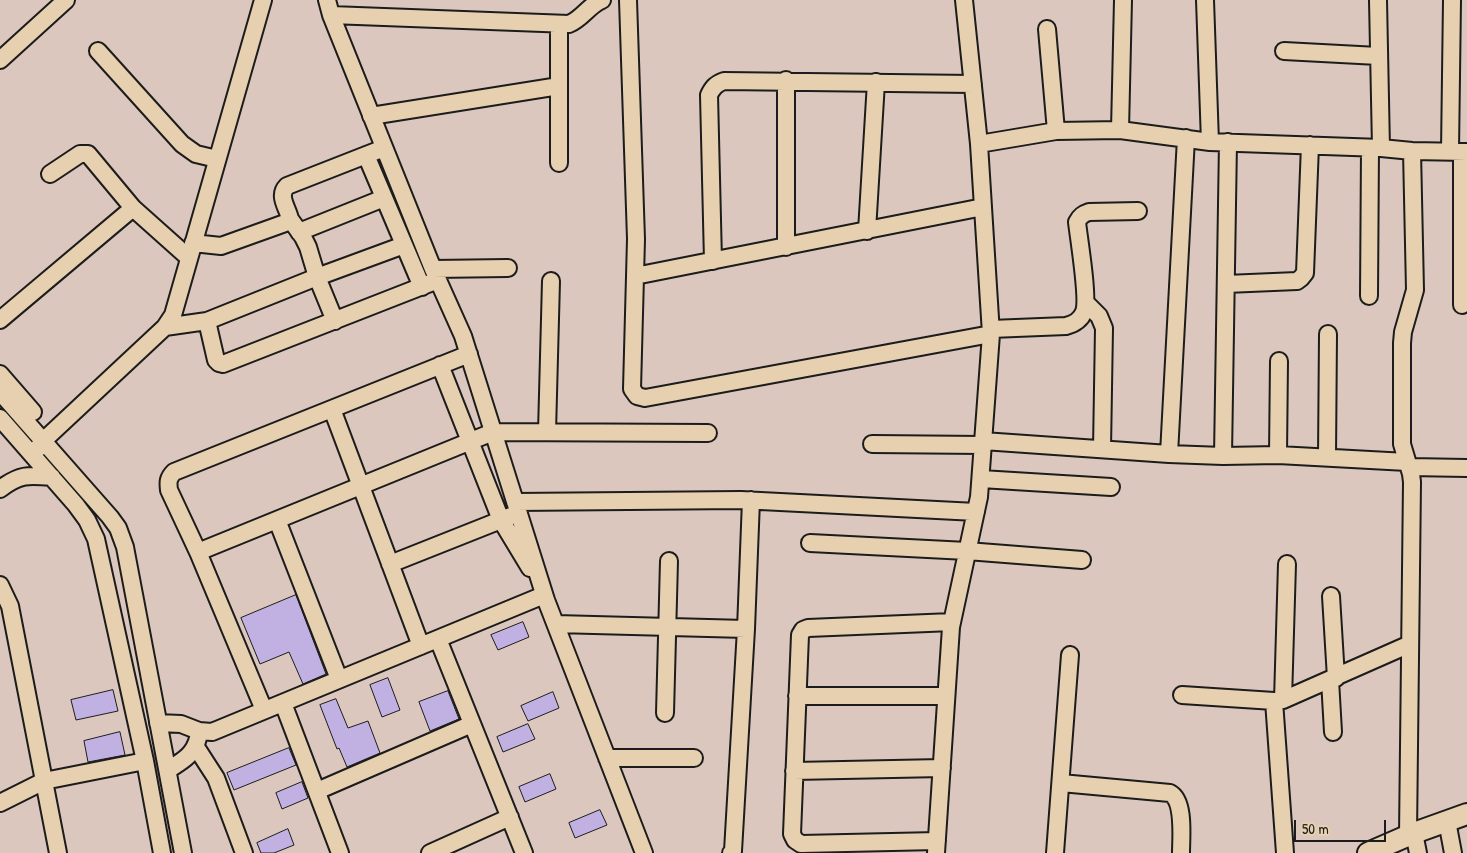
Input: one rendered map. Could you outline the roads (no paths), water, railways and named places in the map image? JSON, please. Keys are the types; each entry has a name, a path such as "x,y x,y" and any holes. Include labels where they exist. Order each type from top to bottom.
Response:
{"main road":[{"path":"1368,853 1411,834 1467,814"}],"street":[{"path":"0,60 66,0"},
{"path":"32,455 47,437 165,327 173,315 263,0"},
{"path":"628,0 636,239 632,389 637,396 646,398 991,332 1075,324 1084,312 1086,303 1077,222 1079,218 1082,214 1089,212 1138,211"},
{"path":"952,622 808,628 803,630 800,635 794,771 792,834 795,840 802,844 936,847 952,622 976,512 981,479 991,332 979,144 964,0"},
{"path":"1120,130 1123,0"},
{"path":"1204,0 1210,142"},
{"path":"1369,296 1378,56 1378,0"},
{"path":"1452,0 1460,152 1462,305"},
{"path":"598,1 577,21 569,24 329,8 384,148 459,326 544,592 644,853"},
{"path":"559,24 559,164"},
{"path":"1047,29 1056,131"},
{"path":"98,50 182,144 196,154 217,159"},
{"path":"1284,51 1378,56"},
{"path":"713,261 709,95 717,83 724,81 786,80 973,84"},
{"path":"786,80 786,247"},
{"path":"867,231 876,82"},
{"path":"371,116 559,86"},
{"path":"979,144 1056,131 1120,130 1210,142 1460,152"},
{"path":"1169,454 1186,138"},
{"path":"1223,456 1228,142"},
{"path":"1226,284 1297,281 1302,278 1305,273 1310,145"},
{"path":"335,321 317,277 308,247 294,225 282,195 283,190 287,186 384,148"},
{"path":"1412,151 1415,290 1402,332 1402,444 1412,482 1410,644 1411,834 1418,853"},
{"path":"50,174 80,154 88,154 133,208 191,251 221,246 288,222 294,225 384,198"},
{"path":"366,155 422,287"},
{"path":"0,320 133,208"},
{"path":"635,276 983,208"},
{"path":"165,327 207,321 404,245"},
{"path":"207,321 216,360 223,364 422,287 436,275 508,268"},
{"path":"547,432 551,281"},
{"path":"1086,303 1099,316 1104,328 1102,449"},
{"path":"1327,457 1328,334"},
{"path":"264,710 198,552 169,490 169,477 174,472 469,354"},
{"path":"1278,455 1279,361"},
{"path":"440,365 501,520 544,592"},
{"path":"0,374 118,528 125,547 184,853"},
{"path":"0,392 47,437"},
{"path":"332,409 421,646"},
{"path":"0,418 87,520 96,539 145,761 162,853"},
{"path":"198,552 493,432 708,433"},
{"path":"872,444 983,443 1169,454 1327,457 1467,468"},
{"path":"0,489 20,476 52,477"},
{"path":"981,479 1111,487"},
{"path":"390,564 501,520 517,507 751,500 976,512"},
{"path":"731,853 746,629 751,500"},
{"path":"277,520 339,680"},
{"path":"810,543 1082,560"},
{"path":"666,713 668,561"},
{"path":"1285,853 1278,701 1287,564"},
{"path":"0,585 44,781 58,853"},
{"path":"168,770 191,754 197,739 438,639 544,592"},
{"path":"1331,596 1333,732"},
{"path":"556,624 746,629"},
{"path":"438,639 524,853"},
{"path":"1182,695 1278,701 1333,679 1410,644"},
{"path":"1055,853 1070,655"},
{"path":"797,696 946,696"},
{"path":"283,703 340,853"},
{"path":"158,723 181,724 197,739 216,778 244,853"},
{"path":"317,791 472,724"},
{"path":"607,758 694,758"},
{"path":"0,803 44,781 145,761"},
{"path":"794,771 942,768"},
{"path":"1061,783 1170,793 1175,796 1180,808 1181,853"},
{"path":"430,853 510,817"},
{"path":"1447,821 1453,853"}]}
